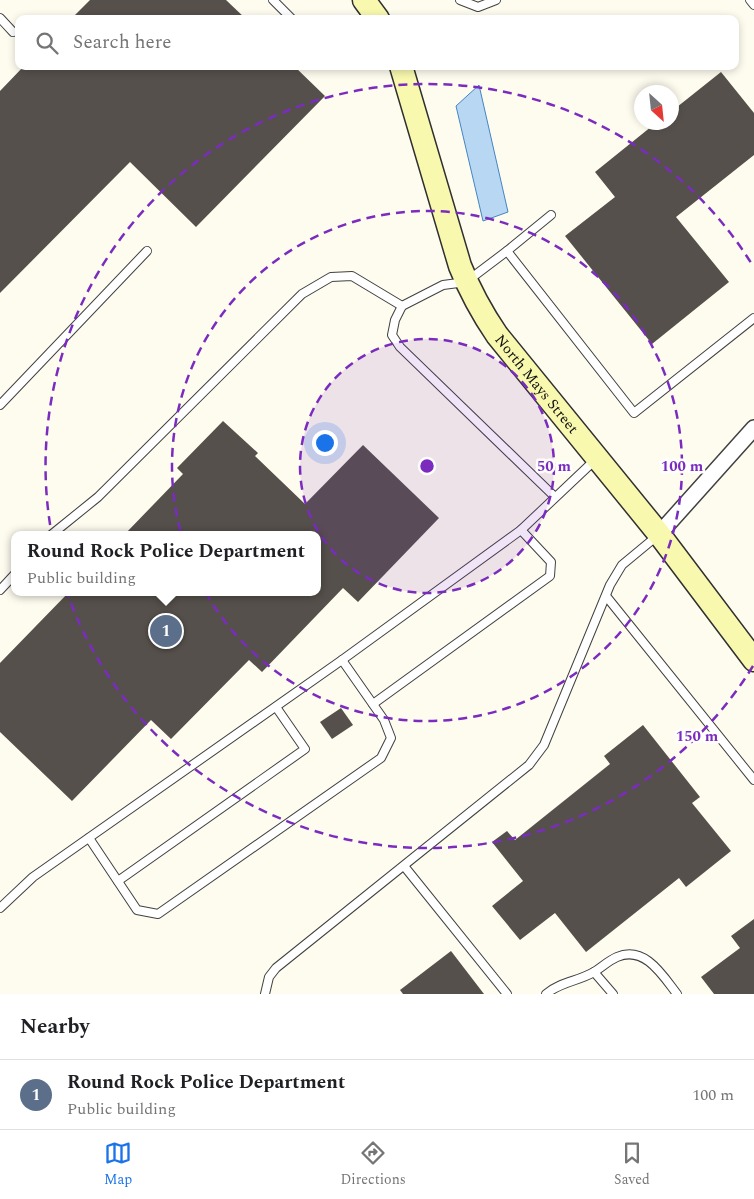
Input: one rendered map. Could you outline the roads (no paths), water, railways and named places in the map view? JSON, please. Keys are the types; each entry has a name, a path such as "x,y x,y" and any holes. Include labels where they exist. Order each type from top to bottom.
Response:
{"main road":[{"path":"364,0 375,15"},
{"name":"North Mays Street","path":"402,70 460,266 466,282 483,314 497,335 658,534 754,660"}],"street":[{"path":"658,534 754,428"}],"lane":[{"path":"273,0 288,15"},
{"path":"460,0 478,7 496,0"},
{"path":"750,0 754,5"},
{"path":"0,18 13,32"},
{"path":"551,215 466,282 443,285 402,306 395,320 392,335 400,347 555,497"},
{"path":"0,405 147,251"},
{"path":"507,251 634,413 754,318"},
{"path":"56,531 98,497 302,294 331,277 352,276 402,306"},
{"path":"0,908 33,877 276,707 521,530 596,459"},
{"path":"373,704 550,576 551,562 521,530"},
{"path":"265,994 268,977 276,968 529,765 544,745 606,596 622,565 658,534"},
{"path":"0,590 11,578"},
{"path":"606,596 754,780"},
{"path":"89,838 137,910 158,914 381,758 391,738 384,720 342,660"},
{"path":"118,881 305,749 276,707"},
{"path":"404,866 508,994"},
{"path":"546,994 554,988 594,972 605,963 619,956 632,954 645,958 654,965 677,994"},
{"path":"594,972 613,994"}],"water":[{"path":"479,85 508,212 483,221 456,106"}],"place":[{"name":"Round Rock Police Department","path":"166,631"}]}
